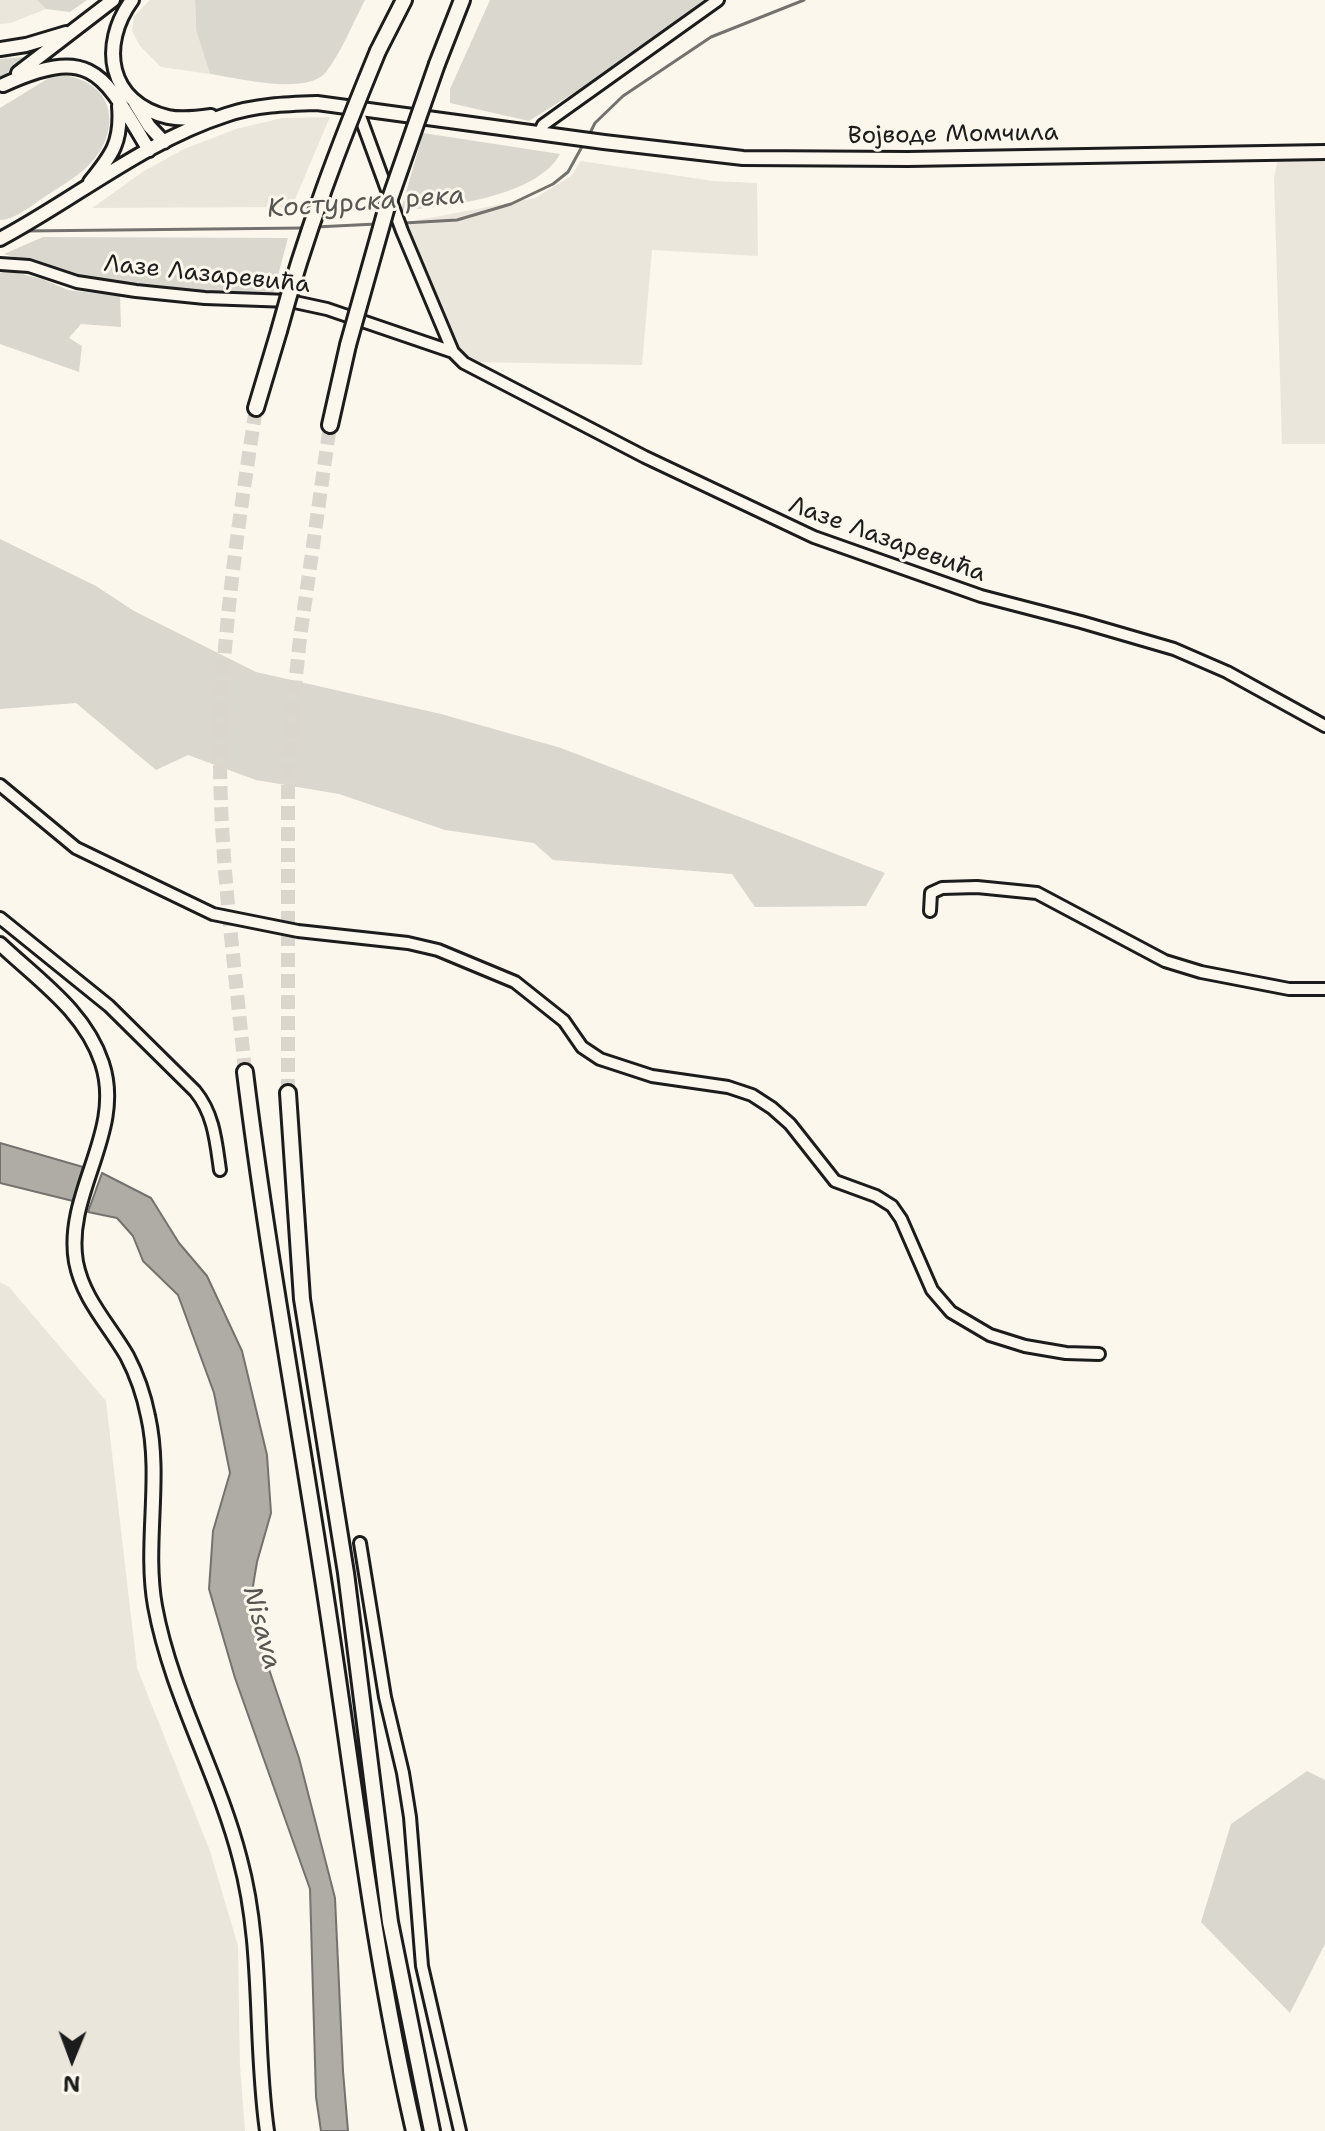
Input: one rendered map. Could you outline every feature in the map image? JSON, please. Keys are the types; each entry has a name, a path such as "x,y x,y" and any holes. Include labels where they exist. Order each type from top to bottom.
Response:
{"highway":[{"path":"256,408 318,201 378,51 404,0"},
{"path":"330,425 348,345 386,210 462,0"},
{"path":"245,1072 261,1199 327,1606 364,1862 414,2131"},
{"path":"288,1093 302,1299 352,1613 390,1922 432,2131"}],"main road":[{"path":"2,86 113,0"},
{"path":"132,0 116,28 112,57 116,74 149,126 164,142"},
{"path":"0,49 73,31"},
{"path":"2,86 58,65 84,69 107,85 149,150"},
{"path":"83,190 113,151 120,131 119,102"},
{"path":"135,103 167,116 189,118 317,103 539,134"},
{"path":"1,238 149,150 226,115"},
{"name":"Војводе Момчила","path":"539,134 710,156 769,158 1325,152"},
{"path":"0,944 55,993 90,1035 106,1079 107,1106 103,1132 81,1201 75,1236 77,1264 96,1311 127,1356 148,1416 153,1450 153,1590 167,1658 219,1791 247,1890 256,1963 267,2131"}],"street":[{"path":"539,134 543,125 718,0"},
{"path":"357,108 402,231 453,352"},
{"name":"Лазе Лазаревића","path":"0,264 29,266 77,282 136,291 205,298 290,301 327,309 453,352 464,363 541,404 814,537 981,596 1174,649 1227,672 1325,726"},
{"path":"0,785 76,848 213,914 298,931 408,943 438,950 515,982 564,1021 582,1047 600,1059 652,1076 728,1087 752,1095 790,1124 835,1181 876,1196 892,1206 901,1219 932,1290 951,1312 990,1335 1025,1346 1066,1353 1099,1354"},
{"path":"930,911 931,893 942,888 977,887 1037,893 1165,961 1201,972 1289,989 1325,989"},
{"path":"0,918 109,1006 195,1091 206,1104 220,1170"},
{"path":"360,1543 385,1697 410,1817 422,1966 460,2131"}],"shaded area":[{"path":"0,0 37,0 46,9 11,23 0,24"},
{"path":"37,0 87,0 70,12 46,9"},
{"path":"150,0 195,0 196,30 210,74 161,67 140,46 132,31 134,16"},
{"path":"195,0 365,0 326,72 304,83 271,84 210,74 196,30"},
{"path":"490,0 710,0 607,72 529,121 450,103 450,89"},
{"path":"25,57 0,79 0,59"},
{"path":"52,76 76,78 101,94 109,117 105,142 98,155 78,175 22,212 0,220 0,108"},
{"path":"330,117 293,204 279,207 92,208 144,171 184,149 236,129 282,118"},
{"path":"423,133 560,154 549,168 512,190 465,202 401,210"},
{"path":"1325,153 1325,444 1282,444 1274,178 1279,154"},
{"path":"581,161 713,181 757,183 758,256 652,250 642,365 471,362 456,351 403,223 535,198 571,176"},
{"path":"43,237 288,238 272,298 168,289 86,277 4,254"},
{"path":"10,271 68,290 120,296 121,327 81,324 69,338 82,346 79,372 0,344 0,273"},
{"path":"0,539 96,586 134,611 256,672 441,714 561,748 885,873 866,906 755,907 732,874 553,860 534,843 445,830 339,794 256,780 188,755 156,770 76,703 0,709"},
{"path":"0,1143 83,1167 73,1201 0,1183"},
{"path":"102,1173 151,1198 179,1243 207,1276 242,1351 267,1455 271,1513 257,1562 249,1610 299,1758 335,1898 348,2131 321,2131 316,2097 310,1889 235,1678 209,1589 213,1531 230,1473 214,1393 178,1295 143,1261 133,1236 117,1218 88,1212"},
{"path":"0,1282 9,1287 106,1401 137,1668 210,1851 238,1946 240,2066 245,2131 0,2131"},
{"path":"1307,1771 1325,1780 1325,1944 1290,2013 1201,1922 1231,1824"}],"waterway":[{"name":"Костурска река","path":"588,137 595,123 623,96 711,37 804,0"},
{"name":"Костурска река","path":"404,223 457,220 511,204 553,184 568,172 584,143"},
{"name":"Костурска река","path":"316,227 376,224"},
{"name":"Костурска река","path":"24,231 304,228"}],"tunnel":[{"path":"245,1072 225,868 220,745 228,618 256,408"},
{"path":"288,1093 288,754 300,638 330,425"}],"water label":[{"name":"Nisava","path":"261,1628"}]}
